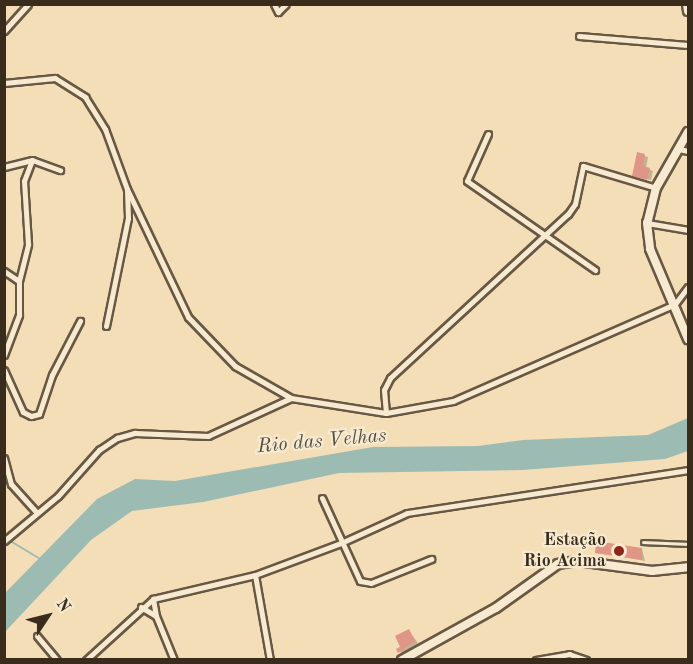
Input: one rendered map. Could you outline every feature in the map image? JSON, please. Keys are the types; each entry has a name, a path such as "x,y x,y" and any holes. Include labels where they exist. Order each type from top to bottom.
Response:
{"main road":[{"path":"687,4 688,11"},
{"path":"688,132 656,188 647,223 650,249 688,339"},
{"path":"402,660 479,618 558,564 588,562 652,571 688,567"}],"street":[{"path":"4,31 28,4"},
{"path":"274,4 278,12 286,4"},
{"path":"579,36 688,45"},
{"path":"4,83 55,78 74,87 95,111 127,189 188,317 235,366 291,398 386,413 468,396 675,304 688,290"},
{"path":"488,134 467,180 595,270"},
{"path":"679,149 688,151"},
{"path":"4,355 18,315 19,281 28,244 24,181 32,160"},
{"path":"4,167 32,160 60,170"},
{"path":"386,413 384,390 390,378 574,207 584,166 656,188"},
{"path":"106,326 127,225 127,189"},
{"path":"647,223 688,230"},
{"path":"4,271 19,281"},
{"path":"4,369 23,412 31,416 39,414 52,375 80,321"},
{"path":"4,541 38,513 99,450 117,438 135,433 208,436 291,398"},
{"path":"4,458 11,484 38,513"},
{"path":"86,660 141,607 153,599 255,574 341,543 407,513 429,507 688,470"},
{"path":"322,498 354,574 363,583 431,559"},
{"path":"255,574 270,660"},
{"path":"153,599 156,616 174,660"},
{"path":"141,607 156,616"},
{"path":"37,636 57,660"},
{"path":"536,660 569,654 586,660"}],"lane":[{"path":"643,542 688,544"}],"water":[{"name":"Rio das Velhas","path":"688,418 688,451 665,459 523,470 339,473 203,502 132,511 91,540 5,632 6,592 97,499 135,479 175,481 373,447 478,446 523,440 648,435"}],"building":[{"path":"637,152 645,154 643,166 650,168 647,180 632,176"},
{"name":"Estação Rio Acima","path":"596,541 642,548 642,560 595,553"},
{"path":"409,629 415,641 398,653 396,649 400,647 395,636"}],"waterway":[{"path":"12,542 40,559"}],"place":[{"name":"Estação Rio Acima","path":"619,551"}]}
